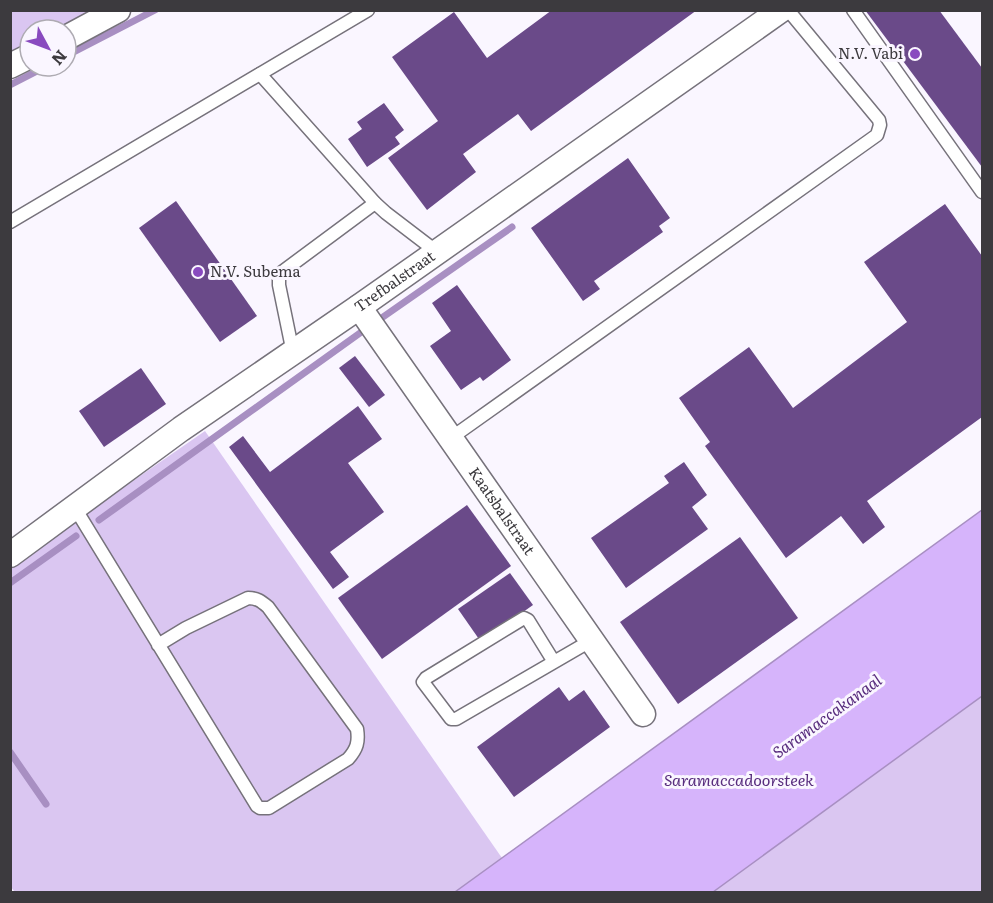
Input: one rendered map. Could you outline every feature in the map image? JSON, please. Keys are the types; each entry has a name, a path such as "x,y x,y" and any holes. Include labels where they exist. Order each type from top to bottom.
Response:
{"street":[{"path":"78,32 118,10"},
{"name":"Trefbalstraat","path":"10,555 181,429 359,307 781,10"},
{"name":"Kaatsbalstraat","path":"359,307 643,714"}],"lane":[{"path":"10,222 368,10"},
{"path":"451,438 877,135 879,120 788,10"},
{"path":"853,10 982,192"},
{"path":"260,74 375,203 437,252"},
{"path":"293,352 279,276 375,203"},
{"path":"75,508 158,645 255,804 260,808 269,808 348,759 356,751 359,739 357,729 268,607 255,598 248,598 186,628 158,645"},
{"path":"554,662 528,620 524,618 423,682 454,720 592,640"}],"shaded area":[{"path":"11,11 95,11 78,20 18,18 18,51 11,55"},
{"path":"205,431 502,858 455,892 15,892 10,886 10,566"},
{"path":"982,696 982,892 713,892"}],"water":[{"name":"Saramaccadoorsteek","path":"982,510 982,696 713,892 455,892"}],"building":[{"path":"552,10 697,10 531,131 518,114 463,154 476,172 427,210 388,158 438,121 392,57 454,12 487,58"},
{"path":"865,10 939,10 982,68 982,167"},
{"path":"384,103 404,130 395,137 400,144 367,167 348,139 362,129 357,122"},
{"path":"628,158 670,218 659,226 663,232 594,281 600,289 583,301 531,228"},
{"name":"N.V. Subema","path":"176,201 257,316 220,342 139,228"},
{"path":"945,204 982,256 982,417 867,501 885,527 863,544 841,516 786,558 705,446 710,442 679,398 749,347 793,408 907,322 864,262"},
{"path":"457,285 511,360 483,381 480,377 461,390 430,346 451,331 432,303"},
{"path":"355,356 385,395 369,407 339,368"},
{"path":"141,368 166,404 104,447 79,411"},
{"path":"358,406 382,439 348,463 384,512 330,552 349,577 333,589 229,447 243,436 270,472"},
{"path":"684,462 707,495 692,507 708,529 626,588 591,538 669,483 664,476"},
{"path":"467,505 511,566 382,659 338,598"},
{"path":"740,537 798,618 678,704 620,622"},
{"path":"510,573 533,605 481,642 458,609"},
{"path":"559,687 569,701 584,690 610,727 514,797 477,747"}],"waterway":[{"path":"78,50 155,10"},
{"path":"10,85 24,78"},
{"path":"383,317 512,227"},
{"path":"99,520 360,333"},
{"path":"10,583 76,536"},
{"path":"10,752 46,804"}],"place":[{"name":"N.V. Vabi","path":"915,54"},
{"name":"N.V. Subema","path":"198,272"}],"water label":[{"name":"Saramaccakanaal","path":"827,716"}]}
